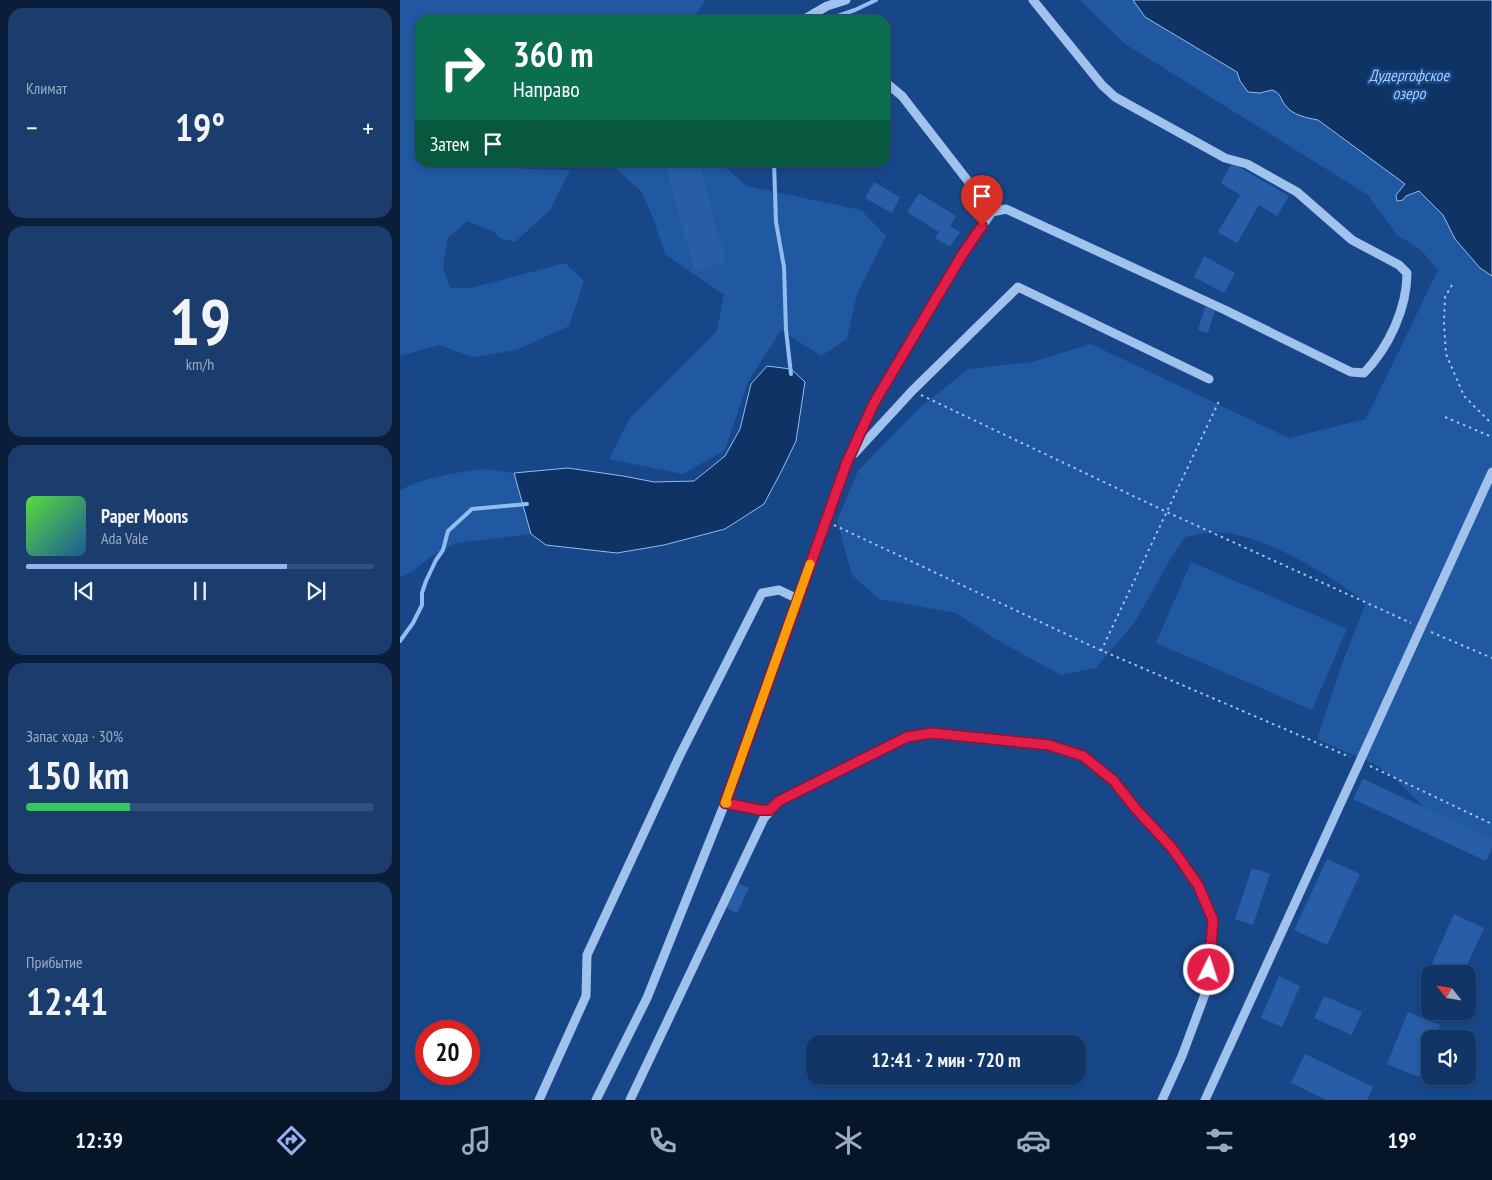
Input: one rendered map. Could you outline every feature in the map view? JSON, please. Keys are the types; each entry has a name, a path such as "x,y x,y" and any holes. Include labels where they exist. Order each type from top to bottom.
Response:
{"street":[{"path":"812,15 827,6 846,0"},
{"path":"596,1100 648,998 725,803 847,462 874,403 962,255 992,212 1006,209 1225,310 1351,372 1364,373 1372,365 1398,321 1407,289 1407,273 1399,265 1352,240 1297,192 1247,164 1225,158 1115,97 1102,85 1034,0"},
{"path":"890,86 902,96 992,212"},
{"path":"847,462 912,391 1018,287 1209,379"},
{"path":"1206,1100 1492,472"},
{"path":"539,1100 586,996 587,955 679,757 762,593 779,590 798,599"},
{"path":"630,1100 764,818 770,810 779,801 907,737 932,733 1049,745 1083,756 1113,780 1136,809 1172,848 1198,885 1213,920 1208,986 1182,1056 1162,1100"},
{"path":"725,803 760,810 770,810"}],"path":[{"path":"1452,286 1445,297 1446,354 1464,396 1492,424"},
{"path":"912,391 1166,512 1492,658"},
{"path":"1101,651 1220,399"},
{"path":"1445,417 1492,438"},
{"path":"826,521 1101,651 1359,761 1492,824"}],"shaded area":[{"path":"400,0 705,0 696,15 415,15 415,167 520,167 525,169 570,170 550,210 515,242 499,238 493,231 467,221 448,238 443,267 450,288 471,288 565,263 584,281 569,326 516,350 473,357 439,345 400,356"},
{"path":"1080,0 1133,0 1146,17 1237,72 1240,81 1260,93 1275,91 1279,94 1285,105 1296,114 1318,120 1406,184 1396,195 1406,196 1418,191 1443,215 1455,239 1480,268 1492,276 1492,841 1424,807 1392,776 1372,763 1317,739 1342,664 1366,603 1315,568 1274,548 1234,534 1216,532 1185,537 1135,622 1096,668 1061,675 997,640 956,613 879,599 852,575 837,521 858,471 916,411 968,369 1032,362 1091,344 1289,438 1366,419 1438,270 1421,250 1397,235 1368,195 1125,44"},
{"path":"614,167 725,167 746,186 861,210 886,236 857,294 847,339 821,356 781,330 748,382 725,450 683,474 609,459 630,418 717,331 724,295 665,254 651,213 641,191"},
{"path":"482,469 514,473 531,534 456,543 432,556 413,571 400,577 400,490 430,479"},
{"path":"1191,562 1347,629 1312,710 1156,643"}],"water":[{"name":"Дудергофское озеро","path":"1133,0 1492,0 1492,276 1480,268 1455,239 1443,215 1419,191 1406,196 1403,200 1397,201 1396,195 1405,184 1318,120 1296,114 1285,105 1279,94 1275,91 1248,92 1240,81 1237,72 1145,17"},
{"path":"767,366 791,369 805,382 796,441 764,504 725,529 664,545 617,553 546,545 531,534 514,473 568,468 654,482 694,481 725,456 740,429 751,384"}],"building":[{"path":"1232,163 1289,196 1277,216 1259,205 1237,243 1218,232 1240,195 1221,183"},
{"path":"665,167 700,167 726,262 695,271"},
{"path":"874,182 900,197 892,213 865,198"},
{"path":"919,193 956,216 950,226 960,232 950,247 935,238 939,232 907,212"},
{"path":"1204,256 1235,273 1224,293 1194,277"},
{"path":"1205,307 1215,310 1208,333 1198,330"},
{"path":"1363,779 1492,839 1492,848 1486,861 1353,799"},
{"path":"1327,859 1360,874 1327,945 1294,930"},
{"path":"1252,868 1270,874 1253,925 1235,919"},
{"path":"738,883 749,888 737,913 726,908"},
{"path":"1454,914 1484,928 1467,965 1431,965"},
{"path":"1279,976 1300,986 1282,1027 1261,1018"},
{"path":"1324,996 1362,1012 1352,1035 1314,1018"},
{"path":"1408,1012 1421,1017 1421,1020 1428,1020 1440,1025 1438,1030 1421,1030 1421,1072 1419,1077 1387,1064"},
{"path":"1305,1054 1373,1087 1367,1100 1326,1100 1291,1083"}],"waterway":[{"path":"840,15 876,0"},
{"path":"774,167 776,222 784,267 786,330 791,374"},
{"path":"400,641 413,623 422,605 422,593 426,581 443,550 448,531 472,509 527,504"}],"slow traffic":[{"path":"727,803 725,803 810,564"}],"route":[{"path":"982,226 962,255 874,403 847,462 725,803 760,810 770,810 779,801 907,737 932,733 1049,745 1083,756 1113,780 1136,809 1172,848 1198,885 1213,920 1209,970"}]}
